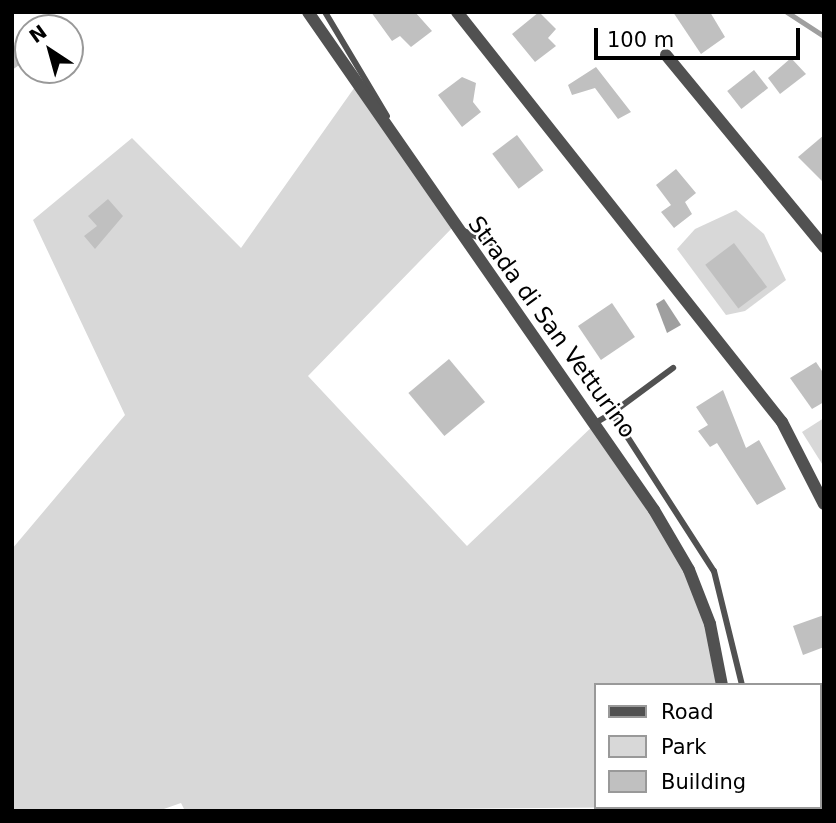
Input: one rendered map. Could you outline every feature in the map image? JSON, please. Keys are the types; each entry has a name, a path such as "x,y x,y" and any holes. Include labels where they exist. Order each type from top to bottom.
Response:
{"street":[{"name":"Strada di San Vetturino","path":"308,12 454,226 597,422 689,570 710,624 722,683"},
{"path":"457,12 782,422 824,504"},
{"path":"666,55 824,247"}],"lane":[{"path":"325,12 454,226 491,243"},
{"path":"597,422 673,368"},
{"path":"611,413 714,571 742,683"}],"green space":[{"path":"357,84 454,226 308,376 467,546 597,422 689,570 721,683 594,683 594,808 185,811 181,803 158,811 12,811 12,549 125,415 33,220 132,138 241,248"},
{"path":"736,210 764,234 786,280 745,311 726,315 677,249 695,229"},
{"path":"824,418 824,467 802,432"}],"shaded area":[{"path":"664,299 681,325 667,333 656,304"}],"building":[{"path":"371,12 415,12 432,31 411,47 400,36 392,41"},
{"path":"539,12 556,29 548,38 556,46 535,62 512,34"},
{"path":"673,12 710,12 725,37 701,54"},
{"path":"12,42 14,69 12,70"},
{"path":"791,58 806,74 780,94 768,78"},
{"path":"596,67 631,112 618,119 595,88 572,95 568,85"},
{"path":"754,70 768,88 741,109 727,91"},
{"path":"462,77 476,83 473,102 481,112 462,127 438,95"},
{"path":"517,135 543,170 519,189 492,154"},
{"path":"824,135 824,183 798,157"},
{"path":"676,169 696,193 685,202 692,214 674,228 661,212 671,205 656,185"},
{"path":"108,199 123,216 95,249 84,236 97,226 88,216"},
{"path":"734,243 767,287 738,309 705,265"},
{"path":"612,303 635,337 601,360 578,326"},
{"path":"449,359 485,402 444,436 408,393"},
{"path":"816,362 824,374 824,402 812,409 790,378"},
{"path":"723,390 746,448 759,440 786,489 757,505 717,443 710,447 698,431 708,425 696,407"},
{"path":"824,615 824,647 803,655 793,626"}],"waterway":[{"path":"787,12 824,36"}]}
